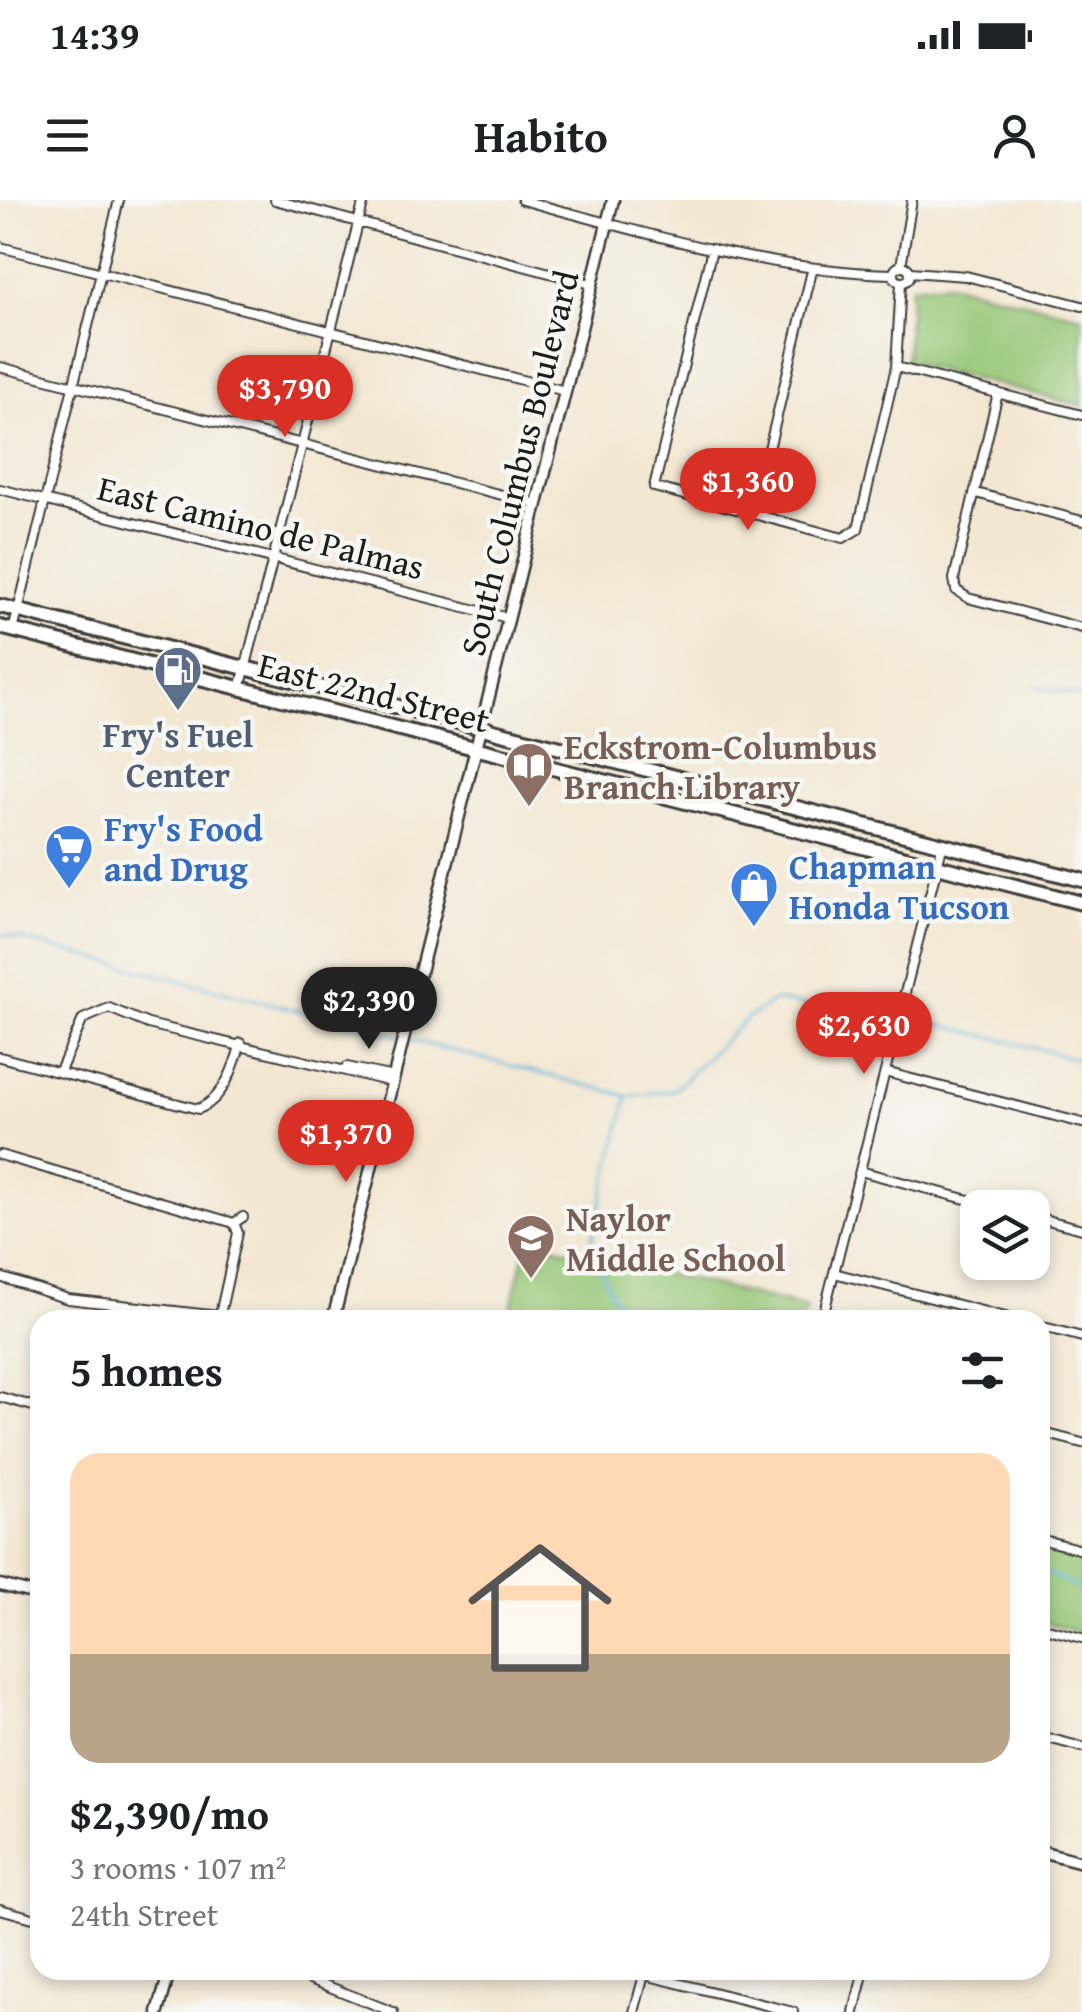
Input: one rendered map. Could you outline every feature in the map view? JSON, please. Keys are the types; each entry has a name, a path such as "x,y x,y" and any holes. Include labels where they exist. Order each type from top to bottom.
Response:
{"main road":[{"name":"East 22nd Street","path":"0,606 1082,880"},
{"name":"East 22nd Street","path":"6,629 1082,903"}],"street":[{"path":"6,629 18,610 119,200"},
{"path":"276,200 591,284"},
{"path":"240,689 364,200"},
{"path":"522,200 812,271 902,270 966,276 1082,306"},
{"name":"South Columbus Boulevard","path":"335,1310 613,200"},
{"path":"712,249 654,487 850,539 858,529 896,367 902,270 912,200"},
{"path":"0,247 565,391"},
{"path":"753,515 812,271"},
{"path":"0,367 537,504"},
{"path":"896,367 1082,415"},
{"path":"998,394 954,591 1082,628"},
{"name":"East Camino de Palmas","path":"0,489 508,618"},
{"path":"976,493 1082,521"},
{"path":"825,1310 942,844"},
{"path":"60,1071 83,1018 102,1009 192,1036 242,1043 393,1079"},
{"path":"0,1056 198,1109 210,1104 220,1092 242,1043"},
{"path":"885,1072 1082,1122"},
{"path":"0,1156 234,1222 243,1216"},
{"path":"860,1171 960,1198"},
{"path":"1050,1221 1082,1229"},
{"path":"221,1310 238,1233 234,1222"},
{"path":"834,1273 979,1310"},
{"path":"0,1277 68,1299 155,1310"},
{"path":"1050,1328 1082,1336"},
{"path":"0,1397 30,1405"},
{"path":"1050,1435 1082,1443"},
{"path":"1050,1542 1082,1550"},
{"path":"0,1585 30,1592"},
{"path":"1050,1630 1082,1638"},
{"path":"1050,1739 1082,1747"},
{"path":"1050,1854 1082,1862"},
{"path":"0,1910 30,1918"},
{"path":"158,2012 167,1980"},
{"path":"312,1980 392,2012"},
{"path":"634,2012 643,1980"},
{"path":"664,1980 793,2012"},
{"path":"854,2012 862,1980"}],"green space":[{"path":"948,283 1082,316 1082,406 906,362 911,286"},
{"path":"528,1240 806,1308 806,1310 510,1310"},
{"path":"1050,1548 1082,1556 1082,1633 1050,1625"}],"waterway":[{"path":"1036,686 1082,697"},
{"path":"0,934 401,1037"},
{"path":"631,1096 674,1090 746,1019 776,1000 848,1014 893,1015"},
{"path":"910,1017 1082,1060"},
{"path":"408,1039 628,1096 590,1247 619,1310"},
{"path":"1050,1575 1082,1590"}],"place":[{"name":"Fry's Fuel Center","path":"178,712"},
{"name":"Eckstrom-Columbus Branch Library","path":"529,808"},
{"name":"Fry's Food and Drug","path":"69,890"},
{"name":"Chapman Honda Tucson","path":"754,928"},
{"name":"Naylor Middle School","path":"531,1280"}]}
